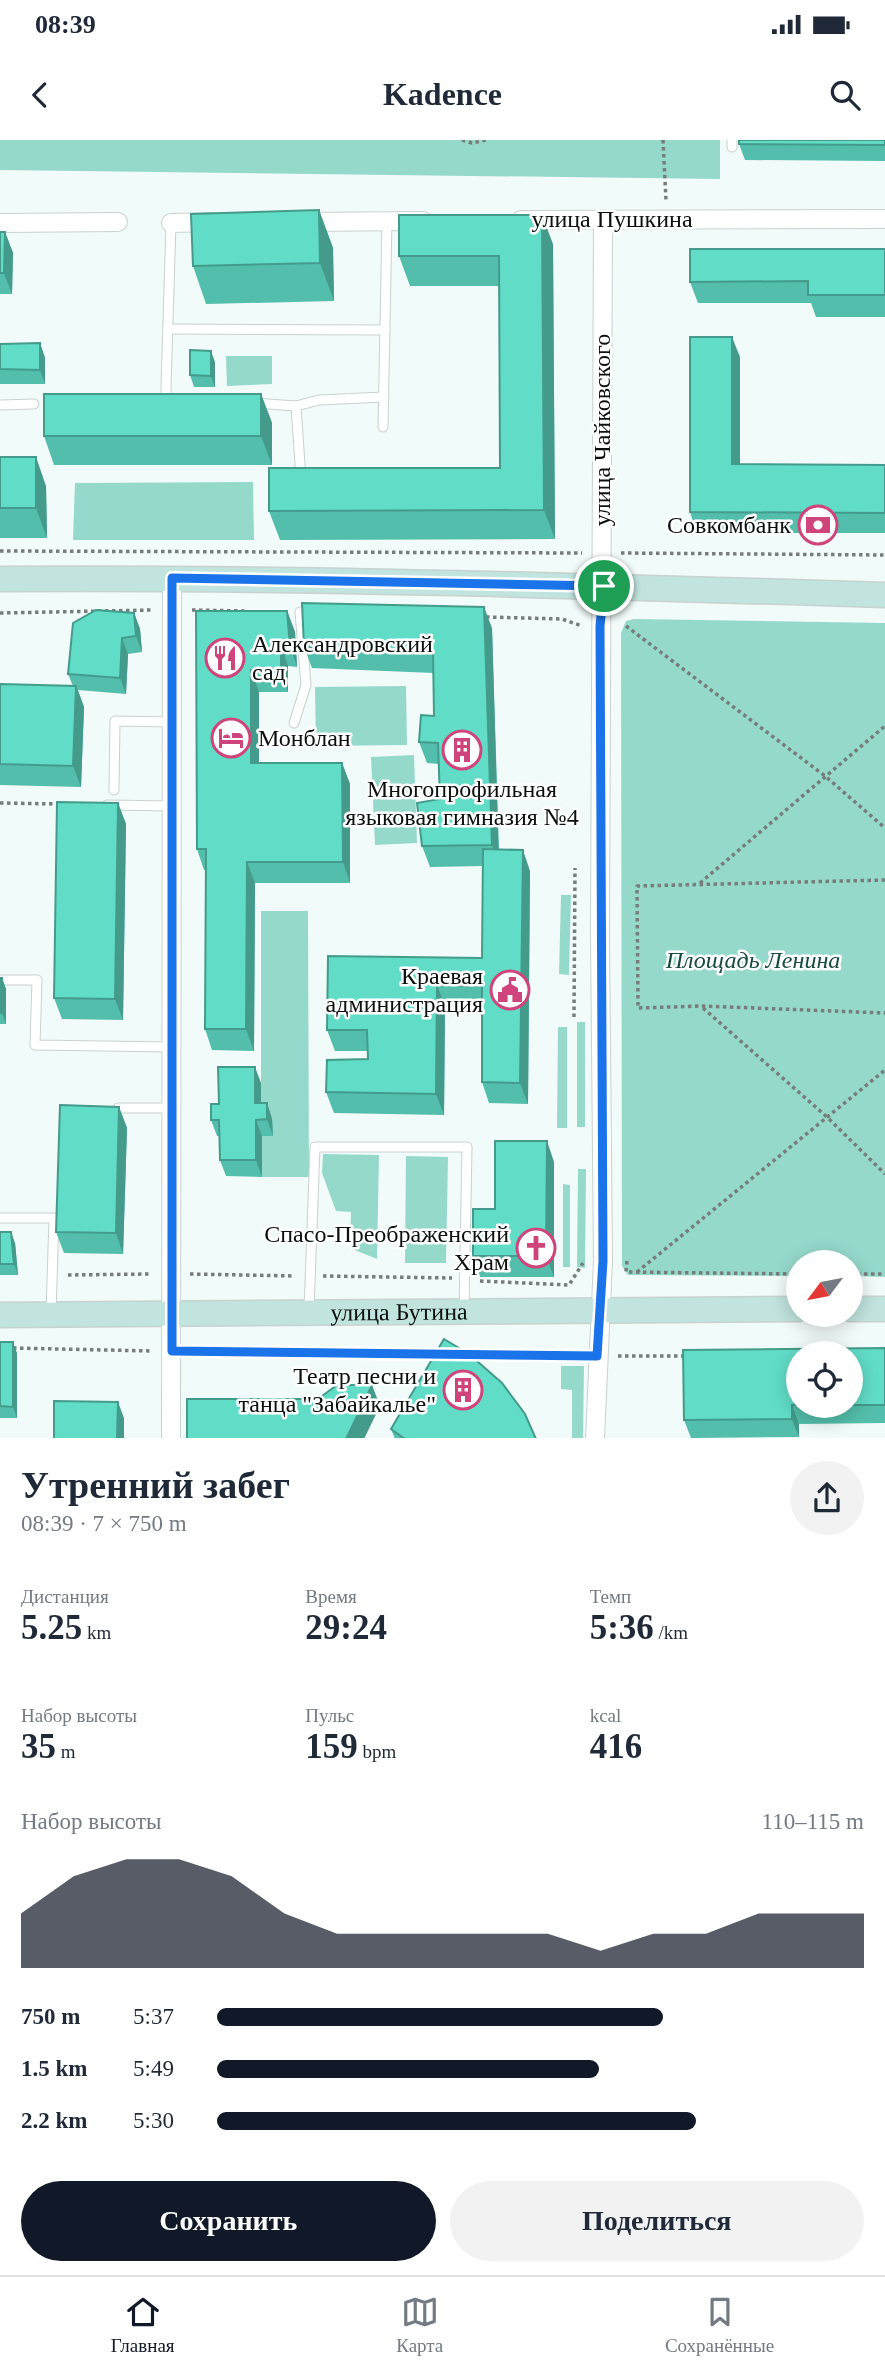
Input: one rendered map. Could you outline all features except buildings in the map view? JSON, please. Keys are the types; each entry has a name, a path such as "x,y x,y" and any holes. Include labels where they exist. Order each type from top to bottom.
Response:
{"main road":[{"path":"0,579 172,578 604,586 885,595"},
{"path":"863,1309 885,1308"},
{"name":"улица Бутина","path":"0,1315 464,1314 786,1309"}],"street":[{"name":"улица Чайковского","path":"595,1438 598,1311 603,1261 600,626 604,586 601,553 604,219"},
{"name":"улица Пушкина","path":"509,220 885,219"},
{"path":"279,222 441,220"},
{"path":"0,223 118,222"},
{"path":"171,223 225,222"},
{"path":"171,1438 172,578"}],"lane":[{"path":"383,427 387,221"},
{"path":"171,223 166,400 179,400"},
{"path":"168,329 385,330"},
{"path":"244,403 296,406 319,400 384,397"},
{"path":"0,405 34,404"},
{"path":"296,406 301,486 315,486"},
{"path":"294,723 306,685 300,612"},
{"path":"114,790 115,721 173,722"},
{"path":"70,804 171,806"},
{"path":"0,980 37,980 35,1045 172,1047"},
{"path":"118,1108 172,1108"},
{"path":"308,1315 312,1276 315,1147 467,1147 464,1314"},
{"path":"0,1218 54,1218 51,1315"}],"path":[{"path":"462,140 486,140"},
{"path":"663,140 665,181"},
{"path":"0,551 885,555"},
{"path":"0,613 158,610"},
{"path":"189,610 259,611"},
{"path":"479,617 562,619 584,626"},
{"path":"626,626 825,776 885,828"},
{"path":"698,885 885,726"},
{"path":"0,803 70,804"},
{"path":"574,1017 575,869"},
{"path":"885,880 637,886 638,1008 702,1006 885,1013"},
{"path":"702,1006 827,1116 885,1174"},
{"path":"637,1272 885,1070"},
{"path":"54,1281 71,1274 172,1274 466,1278 475,1281 569,1285 587,1259"},
{"path":"627,1261 626,1272 786,1273"},
{"path":"863,1274 885,1274"},
{"path":"0,1348 443,1354"},
{"path":"457,1354 691,1356"}],"green space":[{"path":"0,140 720,140 720,179 0,170"},
{"path":"226,356 272,356 272,384 227,386"},
{"path":"253,482 254,540 73,540 75,483"},
{"name":"Площадь Ленина","path":"626,621 885,623 885,1277 863,1276 863,1250 786,1250 786,1276 628,1275 622,1266 621,633"},
{"path":"406,686 407,745 316,746 315,687"},
{"path":"414,755 417,843 375,845 371,757"},
{"path":"561,895 571,895 569,975 559,974"},
{"path":"261,911 308,911 309,1177 262,1177 262,1136 273,1135 261,1120"},
{"path":"577,1022 585,1022 585,1127 577,1127"},
{"path":"558,1027 567,1027 567,1128 557,1128"},
{"path":"323,1154 379,1155 377,1259 350,1248 351,1212 336,1211 322,1173"},
{"path":"406,1156 448,1157 446,1263 405,1263"},
{"path":"578,1169 586,1169 585,1268 577,1267"},
{"path":"563,1184 570,1185 570,1267 563,1267"},
{"path":"561,1366 584,1366 583,1438 572,1438 572,1390 561,1389"}],"place":[{"name":"Совкомбанк","path":"818,525"},
{"name":"Александровский сад","path":"225,658"},
{"name":"Монблан","path":"231,738"},
{"name":"Многопрофильная языковая гимназия №4","path":"462,750"},
{"name":"Краевая администрация","path":"510,990"},
{"name":"Спасо-Преображенский Храм","path":"536,1248"},
{"name":"Театр песни и танца \"Забайкалье\"","path":"463,1390"}],"route":[{"path":"172,578 582,583 604,586 600,626 603,1261 597,1356 172,1351 172,578"}]}
